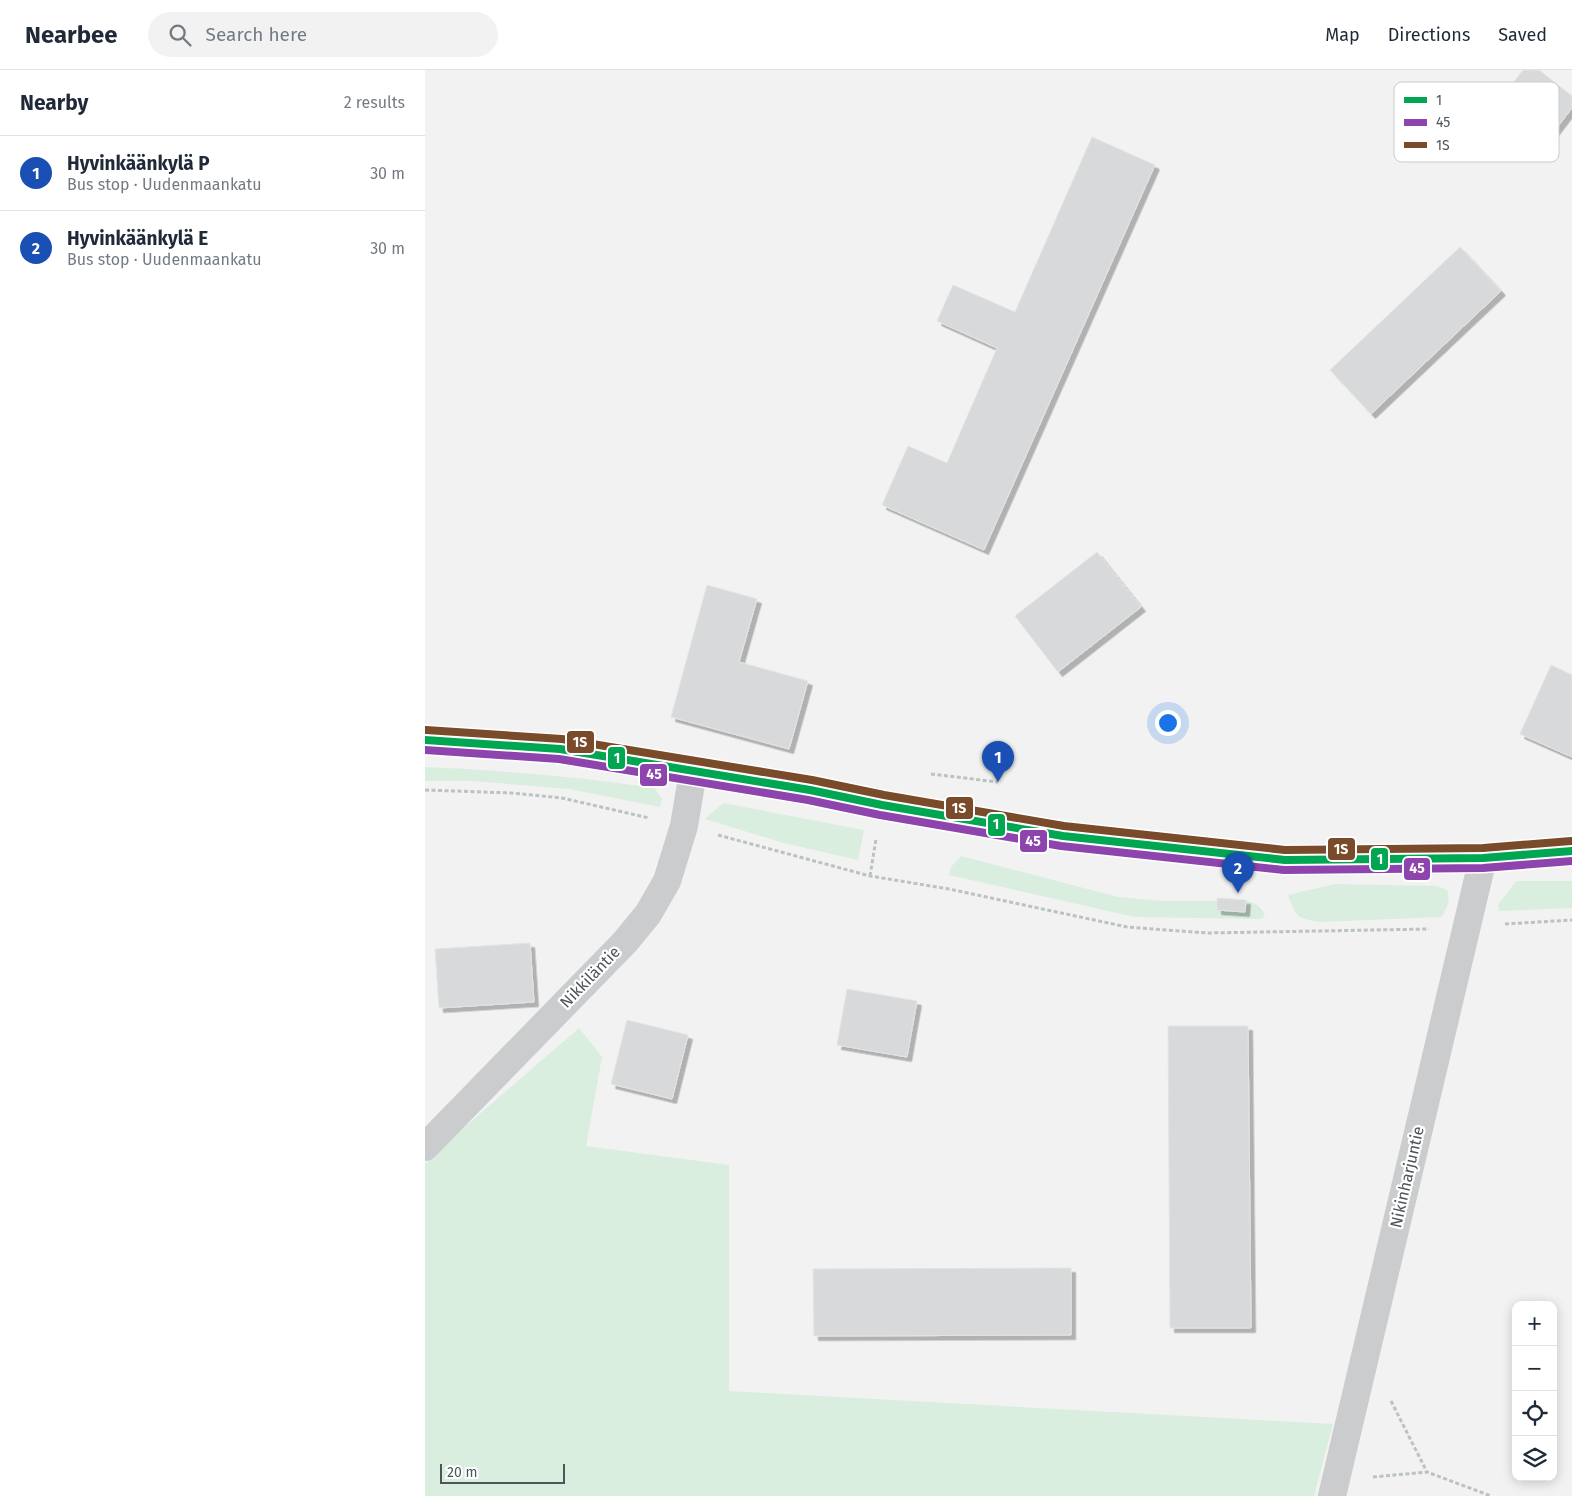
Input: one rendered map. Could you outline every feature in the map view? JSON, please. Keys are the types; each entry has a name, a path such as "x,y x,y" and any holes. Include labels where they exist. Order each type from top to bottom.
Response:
{"main road":[{"path":"425,740 560,749 810,790 882,805 1063,836 1285,860 1483,858 1572,851"}],"street":[{"name":"Nikkiläntie","path":"425,1147 625,942 649,914 667,881 684,826 693,772"},
{"name":"Nikinharjuntie","path":"1332,1493 1483,858"}],"path":[{"path":"425,790 512,793 562,798 684,826 870,876 949,889 1127,927 1207,933 1405,931 1572,920"},
{"path":"1366,1352 1427,1472"},
{"path":"1332,1493 1370,1478 1427,1472 1491,1496"}],"green space":[{"path":"425,767 511,772 625,784 654,788 662,798 660,807 569,789 473,781 425,781"},
{"path":"723,803 864,830 858,860 784,843 705,819"},
{"path":"961,856 1118,897 1163,901 1217,901 1217,910 1245,912 1246,900 1259,907 1265,915 1262,919 1135,917 949,875 951,867"},
{"path":"1516,881 1572,881 1572,908 1499,911 1498,905"},
{"path":"1335,884 1436,886 1447,890 1447,907 1441,917 1321,922 1302,918 1293,908 1288,895"},
{"path":"579,1028 602,1057 586,1146 729,1165 729,1391 1333,1424 1314,1496 425,1496 425,1165 437,1151"}],"building":[{"path":"1523,70 1539,70 1554,82 1514,82"},
{"path":"1559,86 1572,96 1572,108 1559,125"},
{"path":"1092,137 1155,165 984,550 882,505 908,446 947,463 997,348 937,321 953,285 1015,312"},
{"path":"1460,247 1501,291 1371,414 1330,370"},
{"path":"1097,552 1141,607 1058,672 1015,616"},
{"path":"707,585 757,599 739,662 808,681 789,749 671,717"},
{"path":"1551,665 1572,675 1572,757 1520,734"},
{"path":"1217,898 1246,900 1245,912 1217,910"},
{"path":"530,943 534,1002 439,1008 435,949"},
{"path":"847,989 917,1001 907,1057 837,1045"},
{"path":"627,1020 688,1035 672,1099 611,1084"},
{"path":"1168,1026 1248,1026 1251,1328 1170,1328"},
{"path":"1071,1268 1071,1335 814,1336 813,1269"}],"transit line":[{"name":"1S","path":"426,730 562,739 812,780 884,795 1064,826 1285,850 1483,848 1571,841"},
{"name":"1","path":"425,740 560,749 810,790 882,805 1063,836 1285,860 1483,858 1572,851"},
{"name":"45","path":"425,750 559,759 808,800 880,815 1061,846 1284,870 1483,868 1572,861"}],"place":[{"name":"Hyvinkäänkylä P","path":"998,782"},
{"name":"Hyvinkäänkylä E","path":"1238,893"}]}
